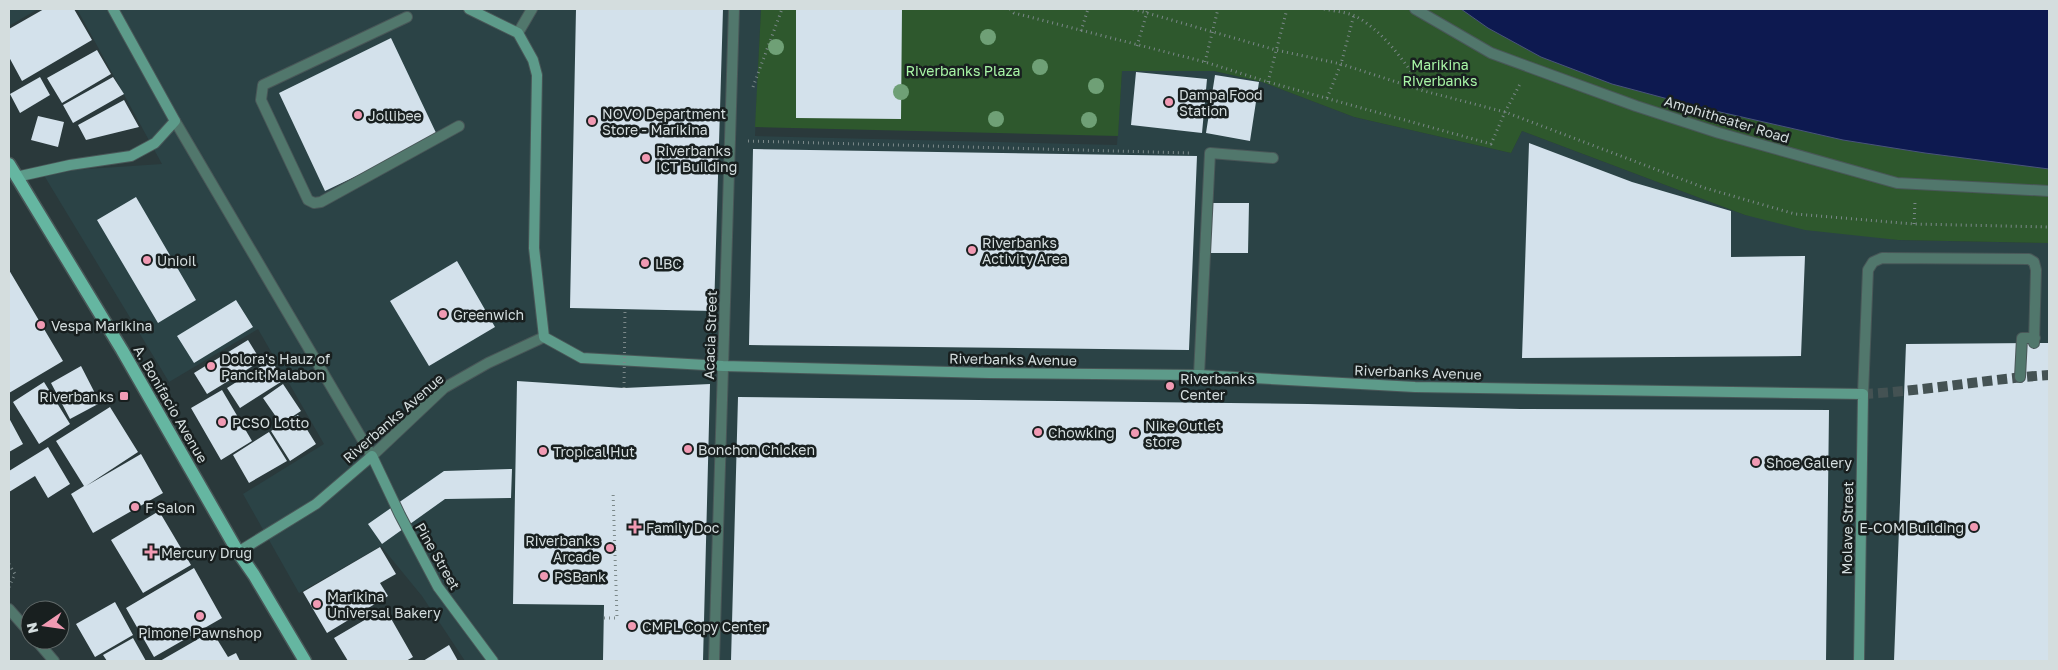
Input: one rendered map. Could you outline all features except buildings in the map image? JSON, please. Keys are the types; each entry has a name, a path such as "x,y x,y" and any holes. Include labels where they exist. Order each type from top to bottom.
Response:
{"main road":[{"name":"A. Bonifacio Avenue","path":"9,164 122,350 238,552 254,574 305,661"}],"street":[{"path":"113,9 175,121 372,456"},
{"path":"469,9 518,33 533,60 537,75 534,248 544,337"},
{"path":"518,33 532,9"},
{"name":"Acacia Street","path":"714,661 734,9"},
{"name":"Amphitheater Road","path":"1415,9 1491,53 1636,106 1719,133 1898,183 2049,191"},
{"path":"407,17 263,85 260,100 308,200 314,203 321,202 459,126"},
{"path":"16,177 131,156 155,143 175,121"},
{"path":"1198,375 1210,153 1273,158"},
{"path":"1863,394 1868,270 1873,262 1882,258 2029,259 2034,262 2036,270 2035,341 2022,338 2020,377"},
{"name":"Riverbanks Avenue","path":"238,552 316,504 372,456 444,388 488,363 544,337 582,358 722,366 989,373 1198,375 1415,387 1863,394"},
{"name":"Molave Street","path":"1859,661 1863,394"},
{"name":"Pine Street","path":"372,456 400,515 438,587 493,661"},
{"path":"9,609 20,622"},
{"path":"45,650 54,661"}],"path":[{"path":"753,88 782,9"},
{"path":"1010,9 1014,12 1081,31 1205,62 1268,82 1491,144 1505,112 1530,67"},
{"path":"1014,12 1017,9"},
{"path":"1081,31 1088,9"},
{"path":"1133,9 1147,11 1276,50 1341,64 1424,90 1505,112 1705,188 1795,214 1914,224 2049,227"},
{"path":"1205,62 1218,9"},
{"path":"1268,82 1287,9"},
{"path":"1324,9 1354,15 1379,34 1424,90"},
{"path":"1137,46 1147,11"},
{"path":"1326,98 1341,64 1354,15"},
{"path":"744,141 1210,153"},
{"path":"624,309 624,388"},
{"path":"604,618 617,618 613,491"},
{"path":"9,564 15,574 9,587"}],"shaded area":[{"path":"9,9 38,9 9,26"},
{"name":"Riverbanks Center","path":"77,9 761,9 755,136 1117,145 1122,71 1214,71 1262,82 1354,117 1511,153 1522,131 1745,215 1898,240 2049,243 2049,661 465,661 422,596 381,546 299,593 243,494 324,444 258,329 169,382 42,172 162,164"},
{"path":"1461,9 2049,9 2049,169 1843,140 1698,107 1612,84 1541,57 1488,28"}],"green space":[{"name":"Marikina Riverbanks","path":"761,9 1461,9 1488,28 1541,57 1612,84 1698,107 1843,140 2049,169 2049,243 1898,240 1805,230 1745,215 1522,131 1511,153 1354,117 1262,82 1214,71 1122,71 1118,136 755,127"}],"tunnel":[{"path":"1863,394 2049,375"}],"place":[{"name":"Dampa Food Station","path":"1169,102"},
{"name":"Jollibee","path":"358,115"},
{"name":"NOVO Department Store - Marikina","path":"592,121"},
{"name":"Riverbanks ICT Building","path":"646,158"},
{"name":"Riverbanks Activity Area","path":"972,250"},
{"name":"Unioil","path":"147,260"},
{"name":"LBC","path":"645,263"},
{"name":"Greenwich","path":"443,314"},
{"name":"Vespa Marikina","path":"41,325"},
{"name":"Dolora's Hauz of Pancit Malabon","path":"211,366"},
{"name":"Riverbanks Center","path":"1170,386"},
{"name":"Riverbanks","path":"124,396"},
{"name":"PCSO Lotto","path":"222,422"},
{"name":"Chowking","path":"1038,432"},
{"name":"Nike Outlet store","path":"1135,433"},
{"name":"Bonchon Chicken","path":"688,449"},
{"name":"Tropical Hut","path":"543,451"},
{"name":"Shoe Gallery","path":"1756,462"},
{"name":"F Salon","path":"135,507"},
{"name":"Family Doc","path":"635,527"},
{"name":"E-COM Building","path":"1974,527"},
{"name":"Riverbanks Arcade","path":"610,548"},
{"name":"Mercury Drug","path":"151,552"},
{"name":"PSBank","path":"544,576"},
{"name":"Marikina Universal Bakery","path":"317,604"},
{"name":"Pimone Pawnshop","path":"200,616"},
{"name":"CMPL Copy Center","path":"632,626"}],"park label":[{"name":"Riverbanks Plaza","path":"963,70"}]}
